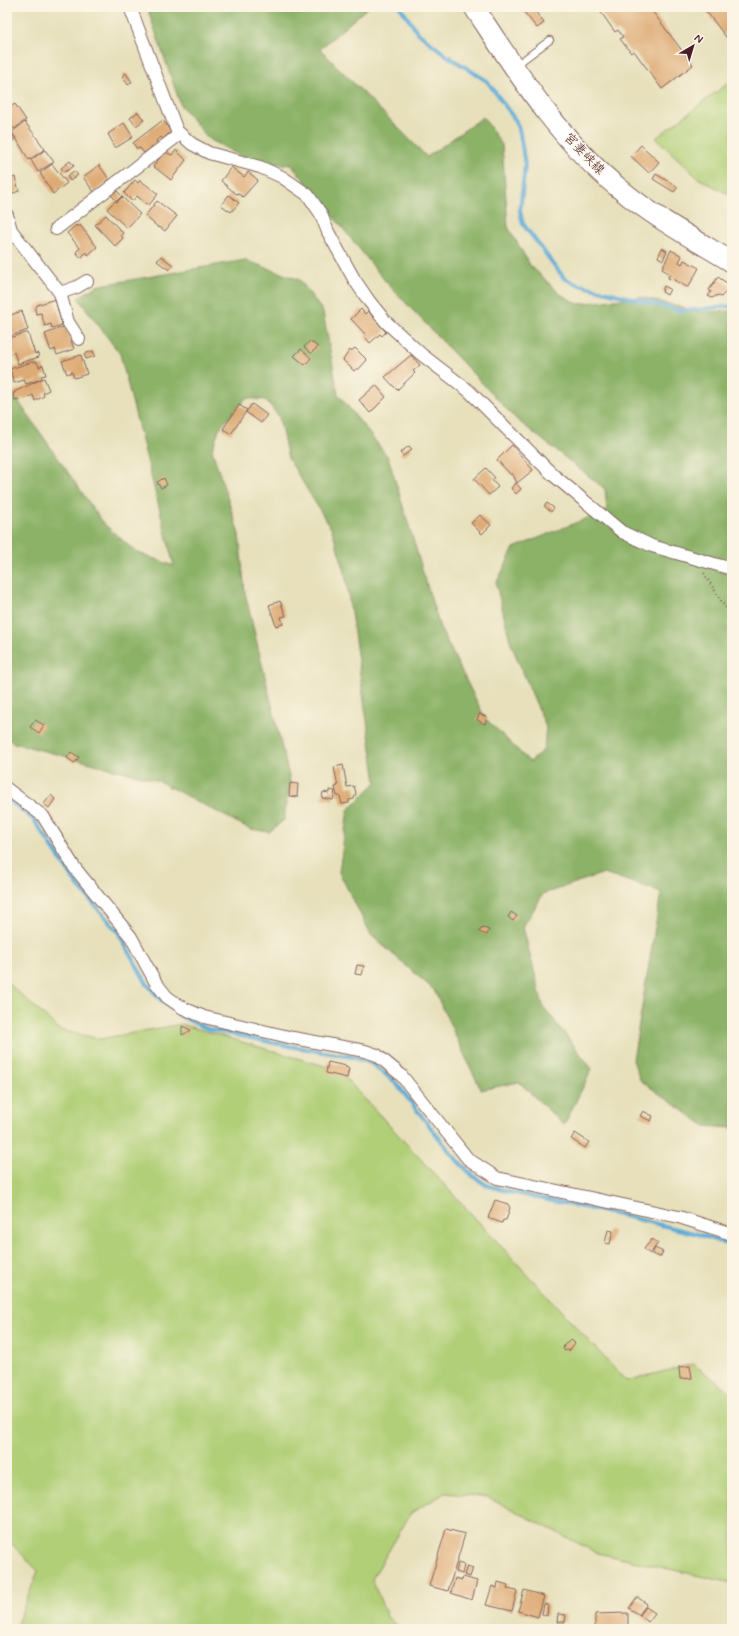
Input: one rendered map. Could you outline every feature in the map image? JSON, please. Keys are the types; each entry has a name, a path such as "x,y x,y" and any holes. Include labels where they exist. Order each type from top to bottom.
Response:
{"main road":[{"name":"宮妻峡線","path":"474,7 547,114 597,169 620,190 654,215 732,262"}],"street":[{"path":"130,7 152,67 180,134 192,144 209,153 260,167 282,177 308,195 321,214 328,232 358,285 369,301 400,335 421,354 469,391 552,474 622,532 652,546 732,569"},
{"path":"56,229 180,134"},
{"path":"7,215 11,230 60,293 68,322 79,339"},
{"path":"60,293 77,287 86,281"},
{"path":"7,789 42,816 74,867 130,937 156,983 167,997 183,1008 204,1017 293,1038 365,1051 377,1055 401,1075 468,1159 497,1178 679,1217 732,1234"}],"lane":[{"path":"514,67 550,40"}],"path":[{"path":"695,558 725,607 732,611"}],"green space":[{"path":"147,7 368,7 320,49 427,157 483,117 502,145 508,227 530,265 560,294 578,304 641,297 701,312 732,311 732,1128 705,1126 640,1080 633,1060 661,892 604,873 543,894 523,927 543,1006 592,1069 564,1125 519,1082 481,1090 434,990 371,935 339,872 348,810 376,782 345,572 332,530 288,458 279,417 266,400 246,398 219,429 212,450 239,534 245,593 290,781 284,820 269,832 250,829 156,780 14,743 7,738 7,385 104,524 136,552 174,566 120,354 78,298 96,286 245,260 300,280 323,312 338,394 388,457 440,628 485,718 530,762 544,749 546,727 511,644 496,584 514,548 607,510 605,489 516,419 386,282 292,165 250,161 209,139 181,106"},
{"path":"732,80 732,196 698,178 656,138"},
{"path":"7,982 60,1030 100,1039 181,1024 338,1070 626,1381 693,1364 732,1393 732,1583 597,1553 488,1497 445,1493 411,1513 372,1579 387,1617 401,1629 15,1629 38,1571 7,1539"}],"building":[{"path":"520,7 532,7 544,23 537,28"},
{"path":"600,7 649,7 693,65 662,89 634,51 631,53 620,39 623,37 618,30 615,32 600,11 602,10"},
{"path":"703,7 732,7 732,45"},
{"path":"126,73 132,82 128,85 122,76"},
{"path":"15,104 26,120 14,129 7,119 7,109"},
{"path":"138,112 144,120 136,126 130,118"},
{"path":"163,120 171,132 163,139 161,137 156,141 158,144 144,153 140,148 137,149 133,143"},
{"path":"25,122 45,149 29,160 12,132"},
{"path":"124,123 133,137 117,147 114,147 108,134"},
{"path":"9,131 15,139 8,144 7,132"},
{"path":"641,145 659,162 649,173 631,156"},
{"path":"45,150 54,162 38,172 31,160"},
{"path":"176,150 186,160 171,180 153,166 165,152 172,155"},
{"path":"70,161 74,166 65,172 61,168"},
{"path":"52,164 67,183 53,194 40,173"},
{"path":"99,165 109,179 94,192 83,177"},
{"path":"231,167 244,177 248,172 258,180 243,197 237,193 236,194 221,181"},
{"path":"74,171 78,175 70,181 67,176"},
{"path":"656,174 678,187 674,192 653,179"},
{"path":"15,177 19,191 11,194 7,180"},
{"path":"135,180 138,183 140,180 158,194 149,205 137,196 132,201 124,193"},
{"path":"116,190 122,196 117,201 111,195"},
{"path":"229,195 239,203 231,212 221,205"},
{"path":"122,197 140,214 127,228 107,209 115,201 117,202"},
{"path":"157,201 177,216 165,231 145,216"},
{"path":"106,215 123,233 121,235 123,238 115,246 95,225"},
{"path":"76,225 77,227 80,225 97,247 88,255 86,252 81,258 76,252 80,248 67,233"},
{"path":"662,248 667,251 663,260 658,257"},
{"path":"671,250 682,256 679,262 682,264 684,260 699,268 687,287 674,280 674,278 672,280 668,278 670,274 662,269"},
{"path":"161,256 173,265 169,270 157,261"},
{"path":"718,277 731,286 721,297 718,295 712,298 708,296 711,292 709,290"},
{"path":"664,286 670,289 667,295 662,292"},
{"path":"55,299 62,325 52,328 51,324 45,326 41,313 36,314 35,309 37,305"},
{"path":"361,309 365,314 368,311 386,332 382,336 380,334 370,343 365,337 366,335 351,319"},
{"path":"22,311 28,330 7,337 7,325 11,323 8,316"},
{"path":"66,326 74,349 57,355 55,349 51,351 45,334"},
{"path":"28,333 35,354 38,353 39,357 18,364 14,352 7,356 7,339"},
{"path":"310,341 318,347 311,353 304,347"},
{"path":"355,348 367,360 358,370 357,368 354,371 343,360 350,350 351,351"},
{"path":"301,349 311,358 305,365 294,356"},
{"path":"93,351 95,356 86,359 84,354"},
{"path":"81,355 87,374 74,378 72,372 67,374 62,361"},
{"path":"411,355 420,365 413,371 415,373 397,390 385,377"},
{"path":"32,362 37,362 39,367 43,365 46,375 41,376 42,379 26,384 24,380 14,383 10,369"},
{"path":"44,378 49,390 43,393 44,396 35,401 33,395 19,401 18,399 15,400 13,394 15,393 14,392"},
{"path":"376,385 386,397 370,413 359,400"},
{"path":"252,404 267,415 261,423 246,412"},
{"path":"239,405 247,410 231,434 223,429"},
{"path":"512,445 533,470 517,483 512,473 511,475 497,460"},
{"path":"409,446 412,449 403,456 400,453"},
{"path":"486,468 495,478 492,480 498,487 489,495 474,479"},
{"path":"164,478 167,485 161,488 157,482"},
{"path":"516,483 521,489 516,494 511,488"},
{"path":"547,503 554,508 551,512 544,506"},
{"path":"480,515 491,525 482,534 471,523"},
{"path":"280,601 286,616 281,617 283,624 276,626 269,605"},
{"path":"479,714 487,717 485,724 477,720"},
{"path":"35,720 44,725 39,733 30,727"},
{"path":"71,752 79,757 75,763 67,758"},
{"path":"343,765 347,787 354,786 356,793 354,799 349,800 349,803 342,804 340,796 337,796 335,787 338,786 334,767"},
{"path":"290,783 298,784 297,797 289,796"},
{"path":"329,790 335,791 333,800 322,798 323,792 329,793"},
{"path":"51,795 55,799 49,808 44,804"},
{"path":"511,912 517,916 513,921 508,917"},
{"path":"482,927 489,930 487,935 479,932"},
{"path":"357,965 364,966 362,975 355,974"},
{"path":"182,1026 191,1030 182,1035"},
{"path":"328,1062 349,1068 347,1078 326,1073"},
{"path":"643,1111 653,1116 651,1121 640,1116"},
{"path":"575,1133 589,1142 585,1148 571,1139"},
{"path":"495,1200 508,1204 510,1208 506,1220 503,1220 502,1223 488,1218"},
{"path":"608,1230 613,1231 610,1244 605,1243"},
{"path":"652,1239 658,1243 650,1254 644,1249"},
{"path":"655,1248 663,1252 660,1257 652,1254"},
{"path":"571,1340 575,1343 569,1351 565,1351 563,1346"},
{"path":"690,1366 692,1378 680,1379 679,1367"},
{"path":"446,1529 465,1534 448,1591 429,1586"},
{"path":"458,1563 464,1565 462,1574 456,1572"},
{"path":"467,1566 473,1568 470,1577 464,1575"},
{"path":"463,1577 477,1581 472,1600 451,1593 455,1578 462,1580"},
{"path":"498,1582 508,1585 507,1589 517,1591 512,1611 486,1605 492,1586 497,1588"},
{"path":"524,1590 544,1596 538,1617 518,1611"},
{"path":"637,1597 647,1604 639,1615 629,1608"},
{"path":"544,1604 548,1605 547,1616 542,1614"},
{"path":"646,1607 655,1613 648,1622 640,1615"},
{"path":"628,1613 628,1626 624,1626 624,1629 595,1629 595,1614"},
{"path":"558,1614 566,1615 565,1622 557,1622"}],"waterway":[{"path":"400,7 418,33 446,55 487,81 516,121 520,133 525,165 520,211 523,224 564,278 576,284 681,311 732,306"},
{"path":"7,799 34,820 78,886 118,932 147,984 162,1001 175,1012 208,1029 289,1046 353,1057 372,1064 395,1082 454,1157 472,1175 486,1185 510,1192 620,1215 698,1234 732,1246"}]}
